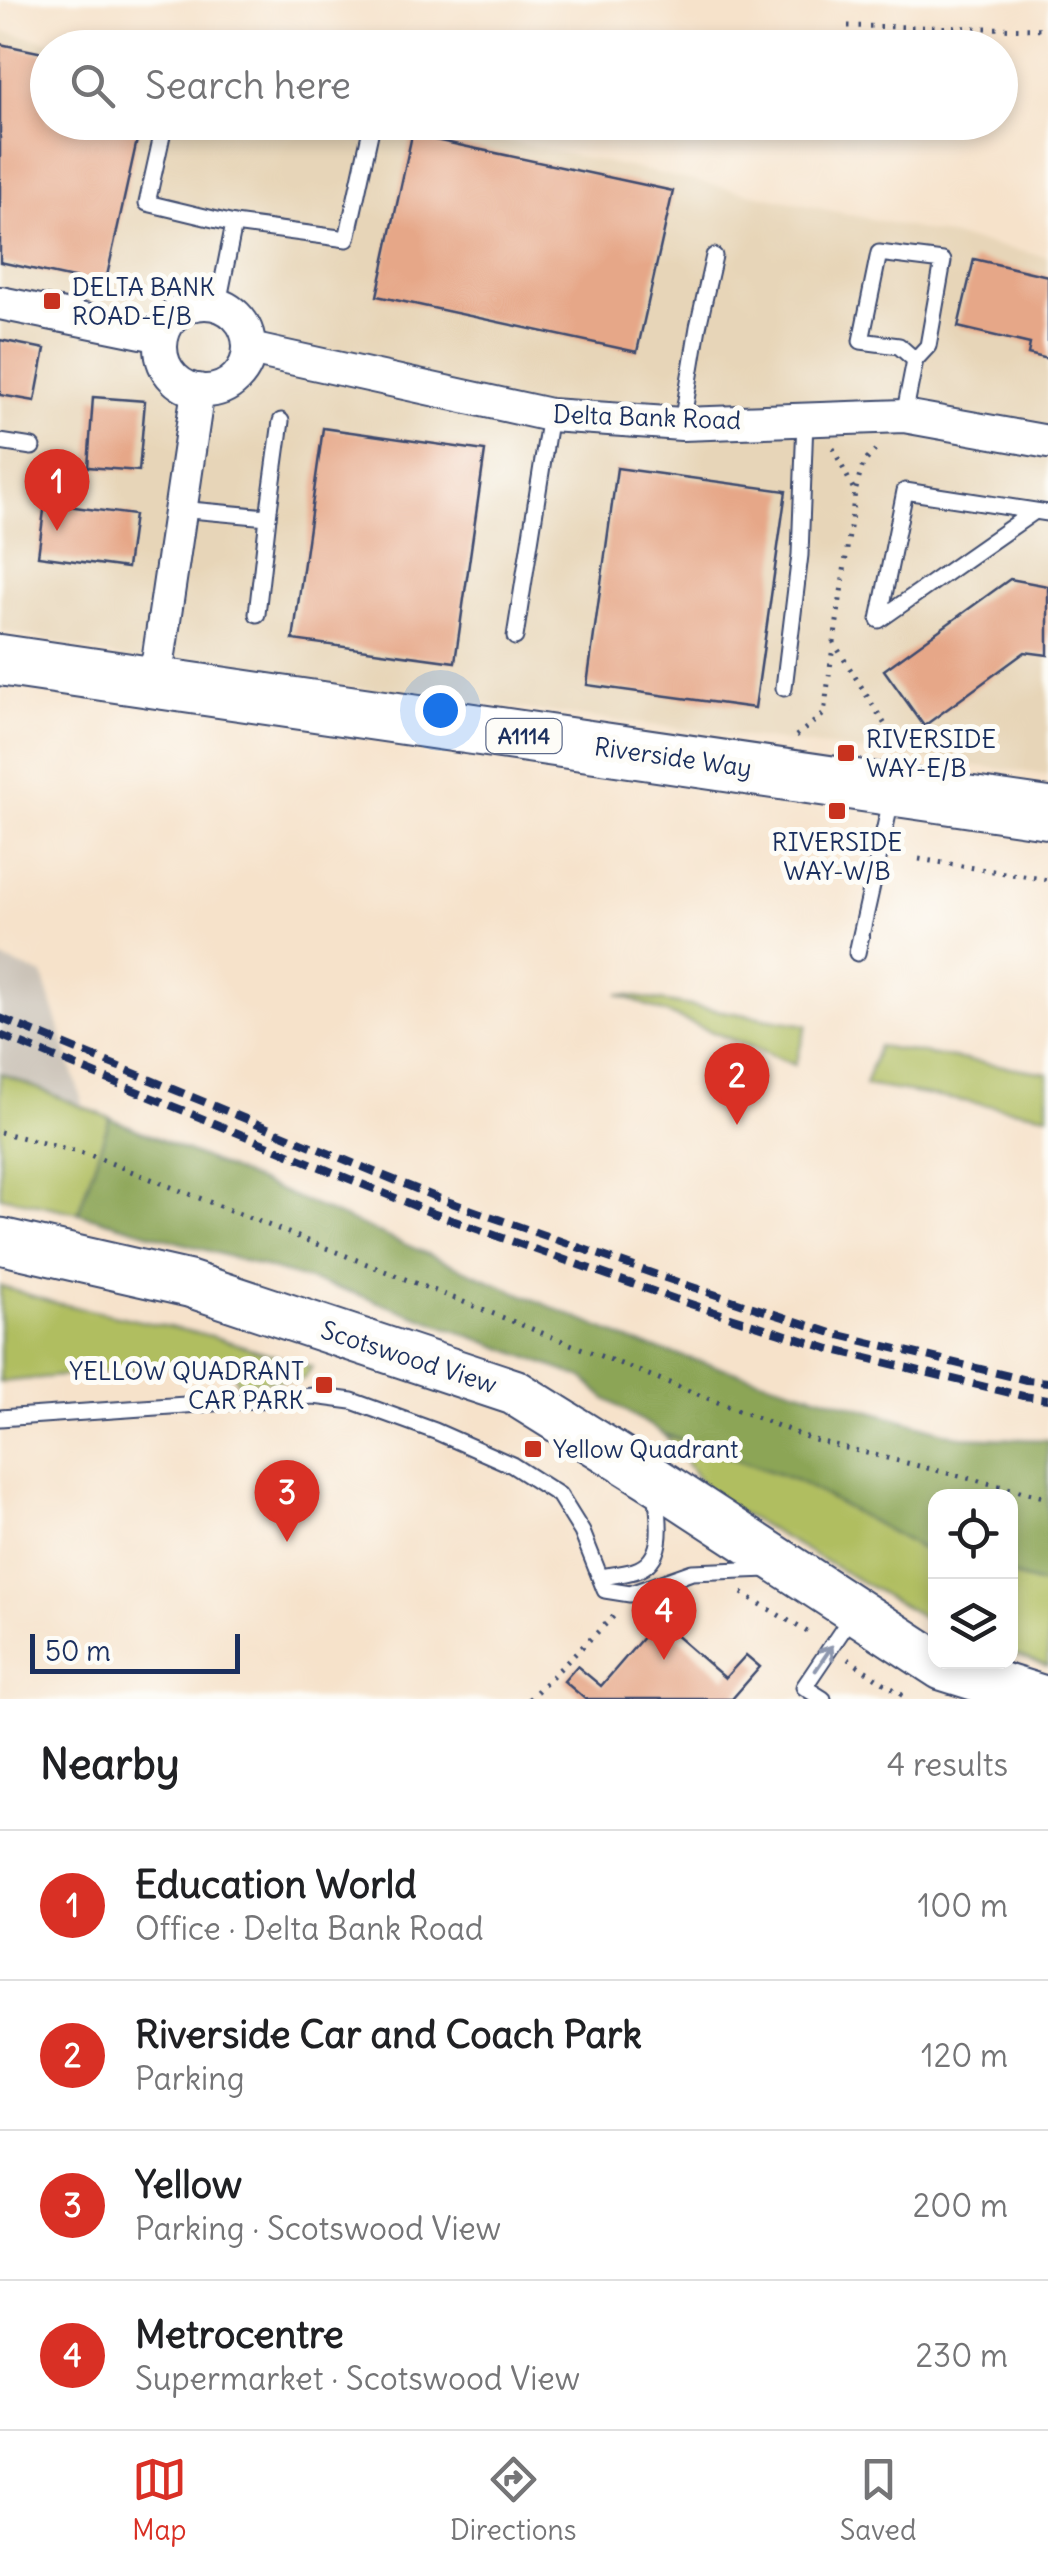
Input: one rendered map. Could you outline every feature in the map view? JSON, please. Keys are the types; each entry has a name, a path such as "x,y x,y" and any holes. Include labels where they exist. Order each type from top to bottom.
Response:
{"main road":[{"name":"Riverside Way","path":"0,660 753,769 903,779 1048,813"}],"street":[{"path":"204,302 218,304 242,321 250,349 246,364 226,386 198,390 184,386 173,376 161,351 162,336 177,313 204,302"},
{"path":"0,304 162,336"},
{"name":"Delta Bank Road","path":"250,349 550,415 682,424 904,416 1048,442"},
{"path":"155,682 198,390"},
{"name":"Scotswood View","path":"0,1241 189,1284 514,1392 942,1666 1044,1699"},
{"path":"0,1263 189,1284"}],"lane":[{"path":"162,140 147,204 234,224 346,239 368,140"},
{"path":"218,304 234,224"},
{"path":"904,416 915,360 928,346 943,262 879,253 861,340 899,346 915,360"},
{"path":"682,424 714,256"},
{"path":"515,637 550,415"},
{"path":"784,688 812,419"},
{"path":"256,614 280,421"},
{"path":"0,442 32,447"},
{"path":"904,491 1042,512 1020,522 880,620 904,491"},
{"path":"179,509 268,517"},
{"path":"857,953 903,779"},
{"path":"0,1418 314,1396 352,1402 512,1465 559,1494 582,1532 605,1590 630,1594 692,1572 792,1568"},
{"path":"601,1577 639,1570 655,1556 660,1534 656,1480"},
{"path":"823,1699 804,1687 856,1610"}],"path":[{"path":"848,26 1048,30"},
{"path":"753,769 824,714 855,492 863,464 904,416"},
{"path":"812,419 855,492"},
{"path":"834,643 903,779"},
{"path":"919,858 1048,880"},
{"path":"0,1132 90,1156 814,1440 1048,1498"},
{"path":"730,1587 786,1618 908,1699"},
{"path":"530,1699 613,1615 628,1610"}],"shaded area":[{"path":"0,31 30,37 30,140 502,140 1048,257 1048,775 126,659 0,630"},
{"path":"0,958 43,975 98,1153 0,1127"}],"green space":[{"path":"618,994 807,1025 795,1065"},
{"path":"878,1046 1048,1073 1048,1115 865,1085"},
{"path":"0,1073 110,1118 78,1213 0,1196"},
{"path":"110,1118 633,1342 961,1437 1048,1440 1048,1586 1018,1577 1018,1489 928,1489 928,1551 924,1550 798,1481 664,1434 606,1399 583,1378 354,1293 78,1213"},
{"path":"0,1286 52,1302 211,1336 312,1367 304,1379 237,1383 232,1359 0,1382"},
{"path":"664,1434 798,1481 928,1551 928,1620 711,1496"},
{"path":"1018,1577 1048,1586 1048,1666 1018,1655"}],"building":[{"path":"0,44 30,50 30,140 137,140 105,285 0,262"},
{"path":"411,140 435,140 673,191 637,352 377,296"},
{"path":"974,259 1048,276 1048,359 1028,354 1030,344 958,327"},
{"path":"0,340 45,349 35,401 0,395"},
{"path":"93,397 145,401 139,471 88,467"},
{"path":"323,428 485,451 455,662 293,640"},
{"path":"617,468 786,491 755,708 587,685"},
{"path":"45,503 134,515 127,568 38,556"},
{"path":"1010,579 1048,586 1048,655 1025,652 924,726 884,670"},
{"path":"658,1620 725,1678 746,1655 760,1667 732,1699 585,1699 564,1681 577,1666 601,1686"}],"railway":[{"path":"0,1018 438,1198 680,1283 835,1334 1048,1382"},
{"path":"0,1035 432,1213 675,1299 830,1349 1048,1399"}],"place":[{"name":"DELTA BANK ROAD-E/B","path":"52,301"},
{"name":"Education World","path":"57,531"},
{"name":"RIVERSIDE WAY-E/B","path":"846,753"},
{"name":"RIVERSIDE WAY-W/B","path":"837,811"},
{"name":"Riverside Car and Coach Park","path":"737,1125"},
{"name":"YELLOW QUADRANT CAR PARK","path":"324,1385"},
{"name":"Yellow Quadrant","path":"533,1449"},
{"name":"Yellow","path":"287,1542"},
{"name":"Metrocentre","path":"664,1660"}]}
